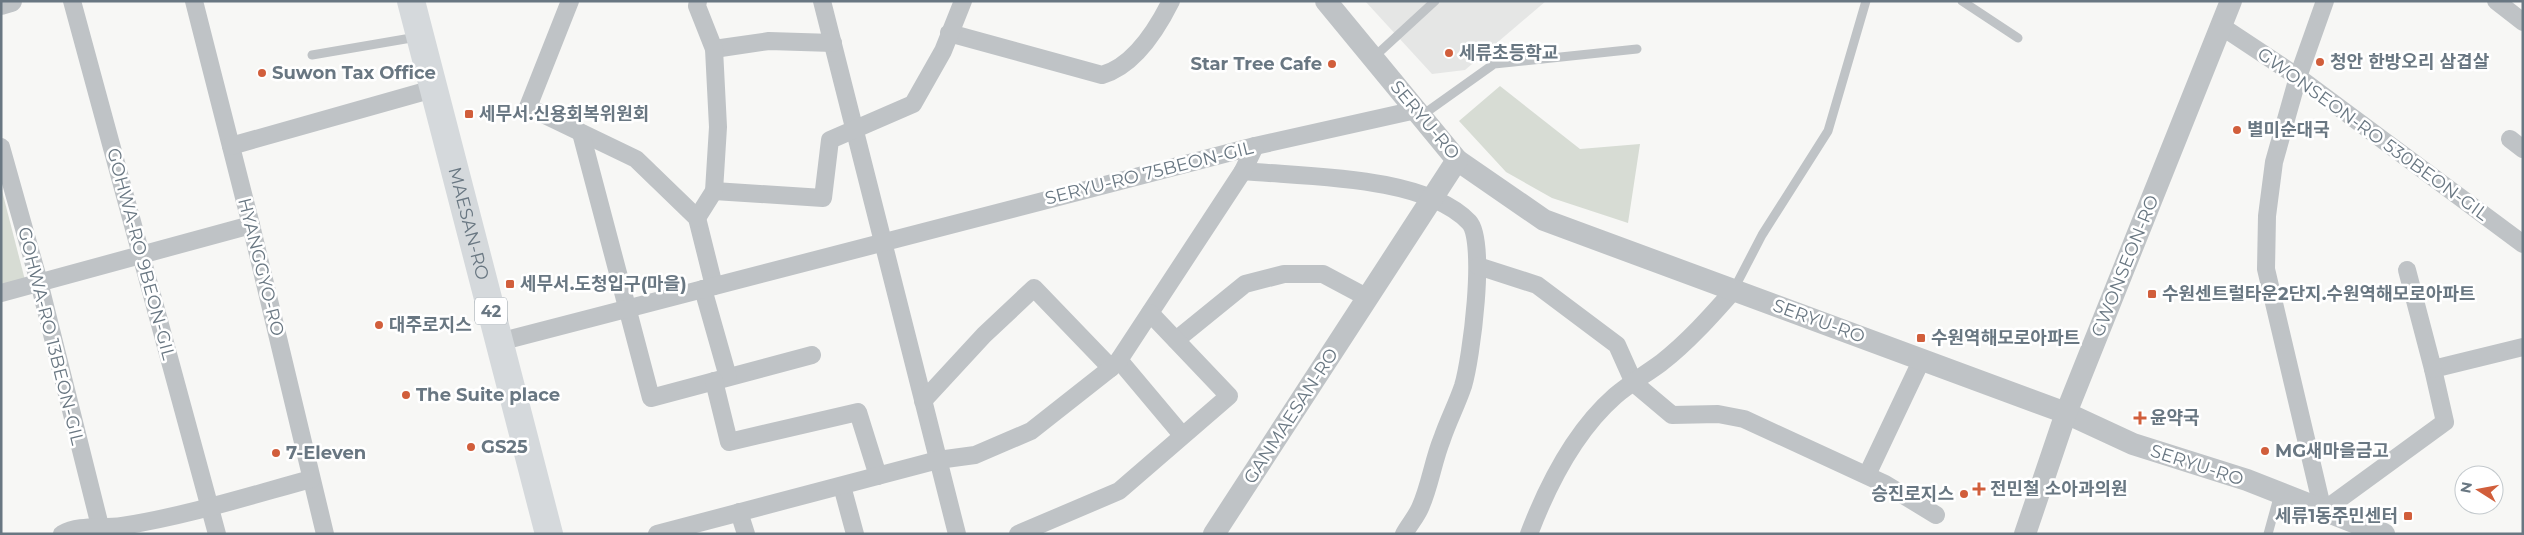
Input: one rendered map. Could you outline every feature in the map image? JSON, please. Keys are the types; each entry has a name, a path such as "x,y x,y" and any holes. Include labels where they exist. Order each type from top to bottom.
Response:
{"main road":[{"name":"MAESAN-RO","path":"411,1 549,534"}],"street":[{"path":"1,4 11,1"},
{"name":"GOHWA-RO 9BEON-GIL","path":"72,1 217,534"},
{"name":"HYANGGYO-RO","path":"194,1 251,225 325,534"},
{"path":"570,1 528,107 636,159 697,218 709,287 729,442 858,412 878,476"},
{"path":"697,218 714,191 718,127 714,49 697,6 698,1"},
{"path":"822,1 957,534"},
{"path":"714,191 823,198 830,140 913,104 943,50 963,1"},
{"path":"949,34 1102,75 1115,72 1132,57 1161,21 1171,1"},
{"name":"SERYU-RO","path":"1326,1 1457,160 1544,220 2066,413 2133,444 2246,480 2384,534"},
{"name":"GWONSEON-RO","path":"2025,534 2066,413 2232,1"},
{"path":"2325,1 2298,77 2274,162 2267,216 2266,269 2323,511 2446,422 2406,270"},
{"path":"2496,1 2523,22"},
{"name":"GWONSEON-RO 530BEON-GIL","path":"2222,26 2298,77 2523,244"},
{"path":"714,49 769,41 833,43"},
{"path":"230,146 433,89"},
{"name":"SERYU-RO 75BEON-GIL","path":"499,342 1255,146 1419,113"},
{"path":"580,133 651,398 812,355"},
{"path":"657,534 938,460 975,455 1031,431 1115,364 1243,171 1255,146"},
{"name":"GOHWA-RO 13BEON-GIL","path":"1,147 4,165 39,282 101,530"},
{"name":"GANMAESAN-RO","path":"1214,534 1457,160"},
{"path":"1243,171 1339,179 1402,188 1433,197 1470,223 1475,241 1478,266 1473,335 1463,385 1441,440 1420,509 1404,534"},
{"path":"1,293 251,225"},
{"path":"1478,266 1537,285 1564,304 1617,345 1634,383 1672,415 1718,414 1744,419 1867,475 1936,515"},
{"path":"1176,340 1245,284 1284,274 1323,274 1368,298"},
{"path":"923,400 984,335 1034,288 1115,364 1182,435"},
{"path":"1529,534 1546,491 1590,422 1615,396 1663,361 1713,314 1734,290"},
{"path":"1018,534 1119,490 1229,396 1150,313"},
{"path":"2433,369 2523,346"},
{"path":"1867,475 1922,359"},
{"path":"62,534 70,529 101,530 209,507 311,479"},
{"path":"842,486 855,534"},
{"path":"739,512 746,534"}],"lane":[{"path":"1373,58 1435,1"},
{"path":"1734,290 1762,235 1828,131 1866,1"},
{"path":"1962,1 2018,38"},
{"path":"312,55 420,37"},
{"path":"1419,113 1494,64 1637,49"},
{"path":"2268,534 2279,494"}],"shaded area":[{"name":"세류초등학교","path":"1365,1 1546,1 1465,70 1432,74"},
{"path":"1500,86 1580,149 1640,144 1628,223 1552,198 1506,172 1459,121"},
{"path":"1,187 25,280 1,286"}],"place":[{"name":"세류초등학교","path":"1449,53"},
{"name":"청안 한방오리 삼겹살","path":"2320,62"},
{"name":"Star Tree Cafe","path":"1332,64"},
{"name":"Suwon Tax Office","path":"262,73"},
{"name":"세무서.신용회복위원회","path":"469,114"},
{"name":"별미순대국","path":"2237,130"},
{"name":"세무서.도청입구(마을)","path":"510,284"},
{"name":"수원센트럴타운2단지.수원역해모로아파트","path":"2152,294"},
{"name":"대주로지스","path":"379,325"},
{"name":"수원역해모로아파트","path":"1921,338"},
{"name":"The Suite place","path":"406,395"},
{"name":"윤약국","path":"2140,418"},
{"name":"GS25","path":"471,447"},
{"name":"MG새마을금고","path":"2265,451"},
{"name":"7-Eleven","path":"276,453"},
{"name":"전민철 소아과의원","path":"1979,489"},
{"name":"승진로지스","path":"1964,494"},
{"name":"세류1동주민센터","path":"2408,516"}]}
